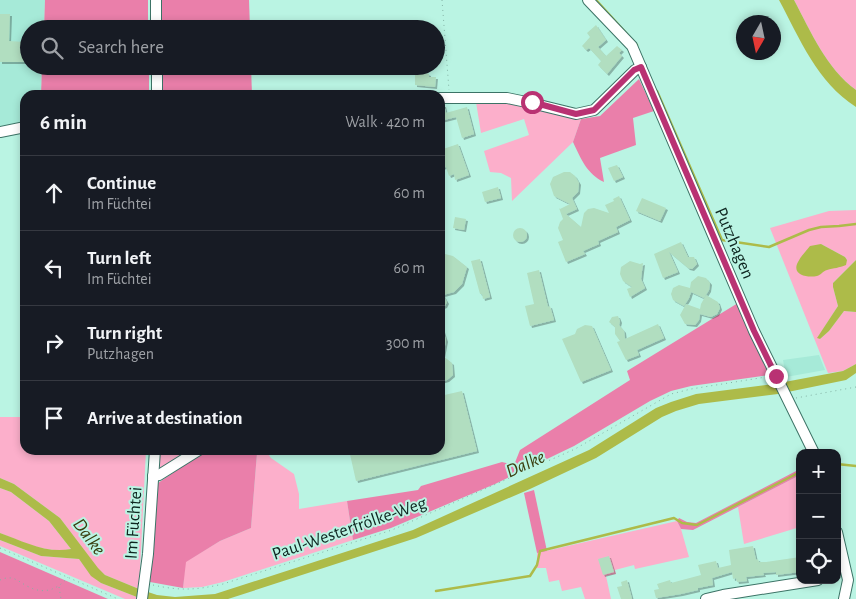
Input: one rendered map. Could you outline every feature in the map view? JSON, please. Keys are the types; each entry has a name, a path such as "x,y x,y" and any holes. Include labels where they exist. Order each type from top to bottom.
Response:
{"street":[{"path":"156,0 156,20"},
{"name":"Putzhagen","path":"588,0 632,46 751,323 812,449"},
{"path":"445,98 507,98 532,102 576,114 594,110 634,70 641,67"},
{"path":"157,75 157,90"},
{"path":"0,132 20,128"},
{"name":"Im Füchtei","path":"142,599 145,584 155,455"},
{"path":"153,476 159,475 192,455"},
{"path":"839,539 848,580 844,599"},
{"path":"841,579 848,580"},
{"path":"706,599 796,583"}],"path":[{"path":"442,0 443,20"},
{"path":"444,75 445,90"},
{"name":"Paul-Westerfrölke-Weg","path":"145,584 173,590 203,589 392,530 575,449 671,394 691,389 776,378"},
{"path":"787,398 856,387"},
{"path":"0,548 118,599"},
{"path":"0,580 5,578 18,579 29,588 50,590 59,587 68,576"},
{"path":"59,587 61,599"}],"shaded area":[{"path":"0,0 45,0 44,20 20,20 20,75 42,75 41,90 20,90 20,122 0,126"},
{"path":"45,0 148,0 148,20 44,20"},
{"path":"161,0 249,0 250,20 162,20"},
{"path":"779,0 794,0 820,49 836,71 856,90 856,107 842,97 820,72 802,44"},
{"path":"794,0 856,0 856,90 836,71 820,49"},
{"path":"42,75 149,75 149,90 41,90"},
{"path":"162,75 251,75 252,90 162,90"},
{"path":"639,79 654,111 633,118 636,145 600,158 604,182 589,170 573,142 581,119 600,116"},
{"path":"507,101 531,105 581,119 573,142 512,201 511,178 501,173 490,172 484,151 529,135 524,119 481,133 476,102"},
{"path":"856,210 856,260 833,283 838,306 818,337 820,339 829,331 844,311 856,312 856,364 843,371 828,373 770,228 829,211","holes":["821,244 845,257 847,260 825,270"]},
{"path":"821,244 845,257 847,260 846,265 817,276 805,276 798,273 796,266 810,246"},
{"path":"856,260 856,312 844,311 829,331 820,339 817,338 838,306 833,283"},
{"path":"738,303 769,375 691,386 671,391 650,401 574,446 495,484 391,528 353,540 347,501 418,490 421,486 502,462 514,465 520,450 630,380 627,371"},
{"path":"819,355 825,370 786,377 783,360"},
{"path":"856,364 856,373 846,380 778,394 699,404 676,411 662,417 596,458 530,489 416,538 228,599 142,599 101,583 91,576 79,559 41,556 0,540 0,533 44,548 53,550 71,549 49,521 11,492 0,488 0,478 14,484 60,518 105,575 157,595 175,597 215,594 413,530 589,450 656,408 671,402 696,394 774,384 843,371"},
{"path":"0,417 20,417 20,455 146,455 139,589 105,575 98,569 60,518 14,484 0,478"},
{"path":"160,455 185,455 159,469"},
{"path":"200,455 257,455 251,528 220,541 186,562 183,588 150,582 158,483"},
{"path":"257,455 269,455 294,474 299,494 299,509 347,501 353,540 223,582 202,587 183,588 185,562 220,541 251,528"},
{"path":"796,471 796,477 693,530 681,529 677,521 679,518 687,522 696,523"},
{"path":"796,477 796,528 744,544 738,507"},
{"path":"0,488 11,492 49,521 71,549 44,549 0,533"},
{"path":"534,490 547,551 537,553 524,493"},
{"path":"677,521 689,557 635,569 634,565 615,570 616,574 606,576 611,599 585,599 581,587 562,591 559,580 549,582 546,568 537,568 537,553"},
{"path":"0,540 41,556 79,559 91,575 101,583 137,597 137,599 125,599 0,546"},
{"path":"0,552 108,599 0,599"}],"building":[{"path":"0,14 10,14 9,41 20,42 20,62 0,62"},
{"path":"596,25 606,40 598,47 606,56 617,46 622,50 619,53 622,56 607,74 598,65 601,61 589,48 586,50 582,46 590,37 587,33"},
{"path":"415,75 436,77 435,87 415,85"},
{"path":"467,107 474,134 462,138 456,117 445,120 445,109 446,113"},
{"path":"458,144 469,175 455,180 454,174 449,176 445,167 445,148"},
{"path":"617,165 623,177 614,181 608,168"},
{"path":"564,172 570,172 579,183 578,192 572,198 577,209 566,214 581,227 584,213 588,209 594,208 609,213 605,205 614,201 613,199 619,196 630,220 616,227 618,232 598,241 599,244 583,251 585,254 566,262 558,242 563,240 558,228 563,219 559,208 570,204 554,196 550,184 553,177"},
{"path":"498,187 501,198 485,202 482,192"},
{"path":"642,198 666,208 660,221 636,211"},
{"path":"455,217 466,219 464,230 453,228"},
{"path":"520,228 525,230 527,235 525,240 520,242 515,240 513,235 515,230"},
{"path":"681,242 688,257 694,257 697,264 692,269 688,268 669,252 678,272 663,278 654,254"},
{"path":"445,254 453,256 467,267 462,284 454,292 445,294"},
{"path":"480,259 490,297 483,299 471,261"},
{"path":"630,261 643,263 641,279 645,288 630,297 627,289 632,287 623,281 620,274 621,267"},
{"path":"539,270 548,307 550,306 554,320 530,326 525,306 534,304 527,273"},
{"path":"698,276 706,278 710,283 709,290 704,298 691,292 684,306 673,300 671,294 673,288 679,285 690,288 691,282"},
{"path":"706,295 718,302 720,308 717,314 711,317 700,314 699,320 695,325 685,324 680,315 686,304 700,309"},
{"path":"618,316 619,325 624,331 625,339 658,324 664,338 637,350 639,355 626,360 617,342 620,341 615,334 615,327 609,322 612,317"},
{"path":"585,325 592,326 611,370 581,382 562,339 575,334 577,329"},
{"path":"445,358 452,363 453,375 445,381"},
{"path":"462,391 477,451 356,481 350,455 445,455 445,395"},
{"path":"753,546 756,560 758,559 759,562 796,558 796,572 776,575 776,572 763,573 764,575 746,577 747,581 737,582 736,578 733,579 732,572 712,578 713,585 681,594 656,598 654,590 659,589 657,584 670,580 671,583 701,575 698,565 716,561 718,568 731,565 729,550"},
{"path":"609,556 614,572 603,575 598,559"},
{"path":"627,580 632,599 621,599 617,587 622,586 621,582"}],"waterway":[{"path":"596,0 637,45"},
{"path":"657,91 722,240 769,247 809,230 856,224"},
{"path":"841,464 856,466"},
{"path":"436,591 530,576 537,565 540,551 674,518 682,523 697,525 796,474"}],"route":[{"path":"532,102 576,114 594,110 634,70 641,67 754,331 776,376"}],"water label":[{"name":"Dalke","path":"525,463"},
{"name":"Dalke","path":"90,536"}]}
